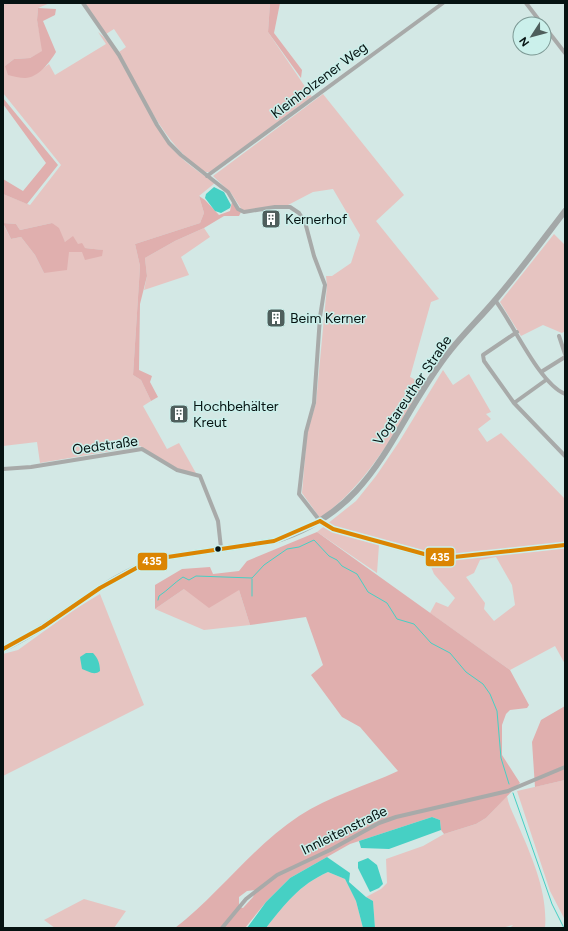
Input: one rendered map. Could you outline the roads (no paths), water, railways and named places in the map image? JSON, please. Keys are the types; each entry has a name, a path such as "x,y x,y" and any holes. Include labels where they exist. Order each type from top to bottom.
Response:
{"main road":[{"name":"Vogtareuther Straße","path":"3,649 29,636 66,610 146,563 161,558 221,548 245,546 286,537 320,521 348,500 366,480 393,442 450,351 495,300 565,211"}],"street":[{"path":"83,3 119,55 157,125 181,156 228,192 238,208 244,212 262,208 290,207 299,213 305,222 314,256 325,285 320,318 314,403 306,432 299,494 320,521 333,529 435,557 454,557 565,545"},
{"name":"Kleinholzener Weg","path":"207,176 443,3"},
{"path":"526,3 536,16"},
{"path":"552,36 565,53"},
{"path":"495,300 517,332 546,380 565,394"},
{"path":"517,332 483,355 484,361 514,403 565,456"},
{"path":"559,336 565,354"},
{"path":"541,372 565,357"},
{"path":"514,403 546,380"},
{"name":"Oedstraße","path":"3,469 142,449 177,470 200,476 218,521 221,548"},
{"name":"Innleitenstraße","path":"222,928 246,900 277,875 330,850 379,823 396,817 508,790 565,767"}],"water":[{"path":"214,187 224,192 231,205 230,208 221,213 215,211 205,198 206,194"},
{"path":"86,653 93,653 95,655 100,666 100,671 93,673 82,669 80,657"},
{"path":"432,817 440,820 441,830 389,849 361,848 359,841"},
{"path":"327,857 350,873 349,882 366,897 373,901 375,928 363,928 356,901 345,879 328,872 309,883 293,896 266,928 247,928 266,902 290,878"},
{"path":"368,858 377,865 383,884 379,888 370,892 358,868 358,862"}],"waterway":[{"path":"158,600 159,596 183,577 189,580 196,576 252,578 264,565 287,549 299,547 314,540 329,556 337,560 342,566 357,574 368,592 387,603 397,619 414,624 431,643 450,653 466,672 483,684 490,694 497,711 501,758 509,784"},
{"path":"252,579 252,596"},
{"path":"513,793 552,904 564,928"}],"place":[{"name":"Kernerhof","path":"271,219"},
{"name":"Beim Kerner","path":"276,318"},
{"name":"Hochbehälter Kreut","path":"179,414"}]}
